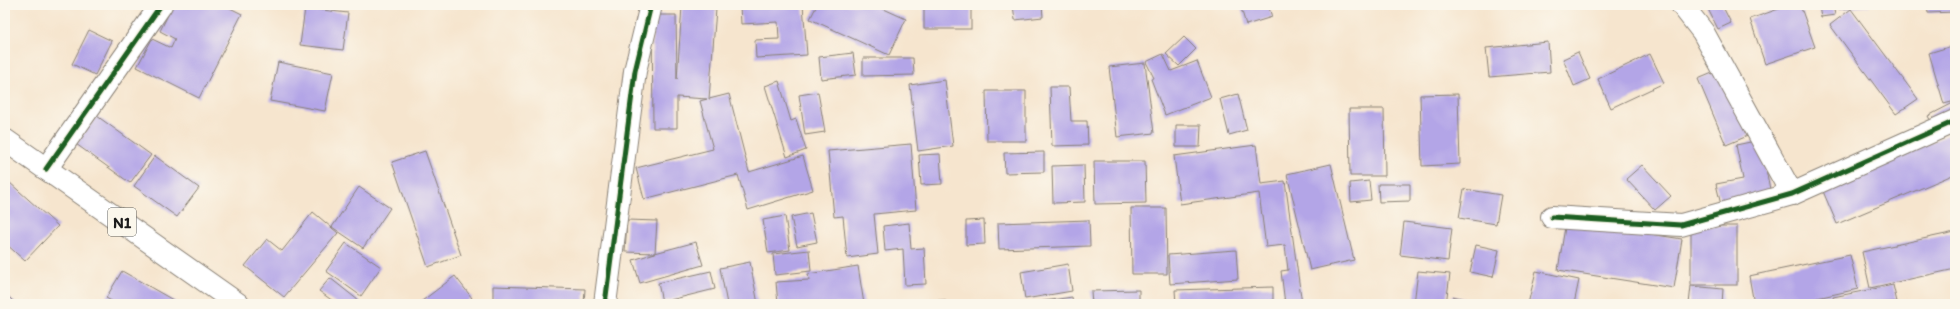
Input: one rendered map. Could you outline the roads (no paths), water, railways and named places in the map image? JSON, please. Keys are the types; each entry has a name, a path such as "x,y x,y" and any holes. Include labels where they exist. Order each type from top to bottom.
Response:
{"main road":[{"path":"46,168 161,5"},
{"path":"605,304 635,71 651,5"},
{"path":"1682,5 1703,32 1792,194"},
{"path":"1552,217 1681,225 1792,194 1955,122"},
{"name":"N1","path":"5,140 238,304"}]}
